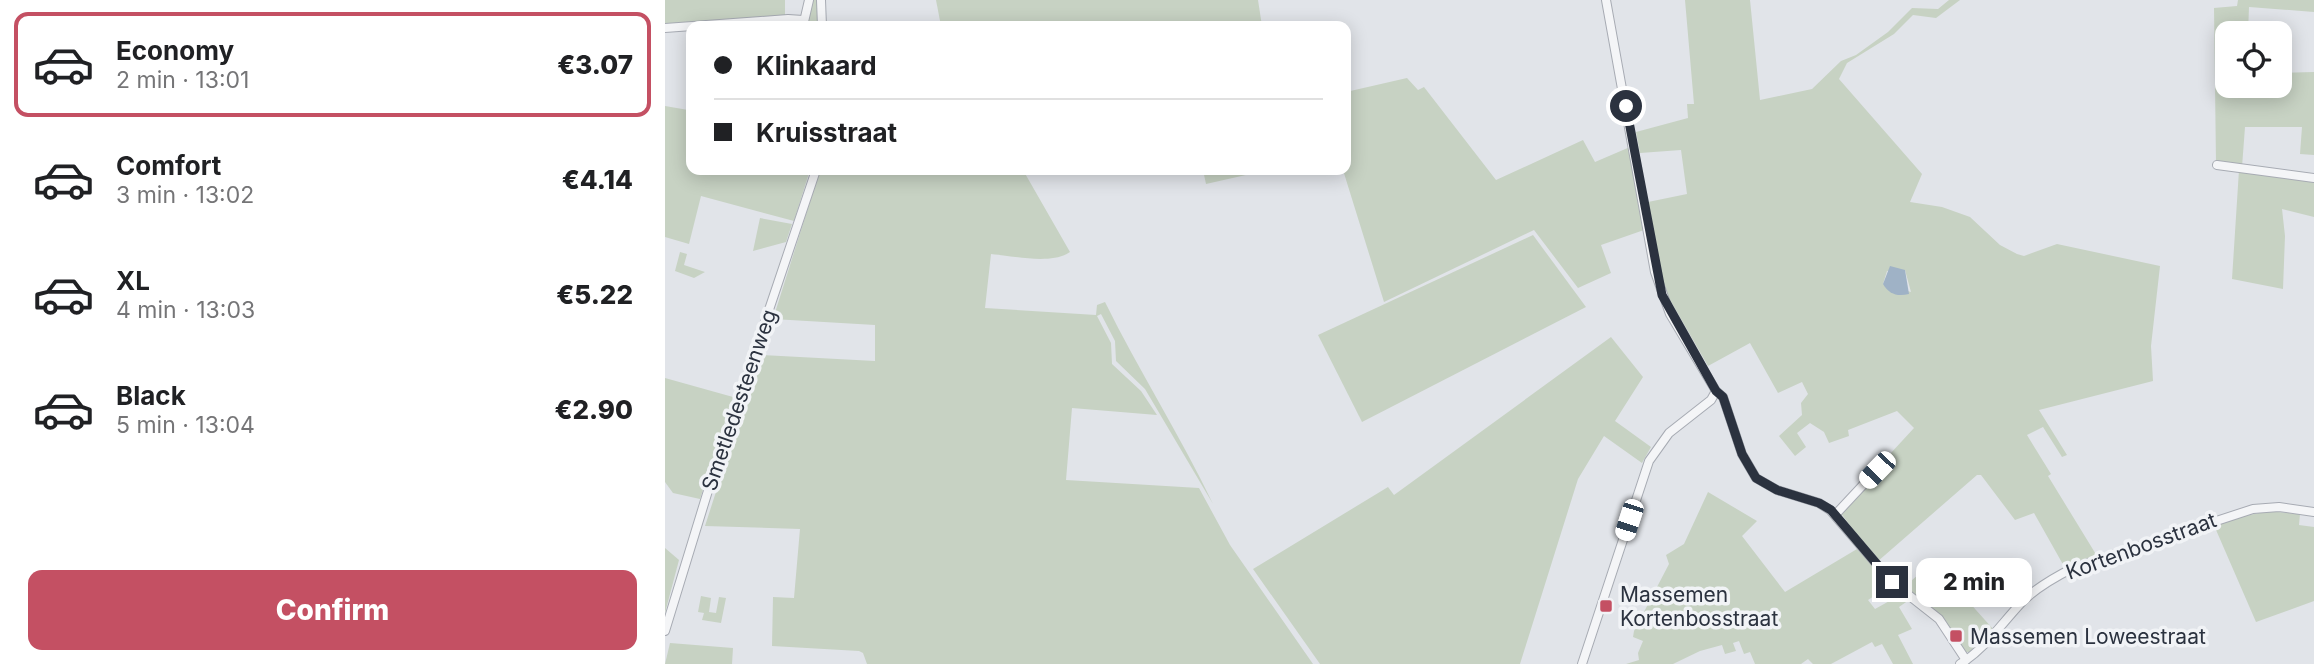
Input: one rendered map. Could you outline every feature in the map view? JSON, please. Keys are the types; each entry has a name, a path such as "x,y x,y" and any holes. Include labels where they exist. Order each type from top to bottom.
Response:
{"street":[{"path":"804,21 809,0"},
{"path":"821,0 822,21"},
{"path":"1606,0 1662,295 1716,391 1723,397 1742,454 1756,478 1777,490 1819,503 1835,515 1892,582 1940,619 1963,662"},
{"path":"665,28 686,27"},
{"path":"2217,165 2314,177"},
{"name":"Smetledesteenweg","path":"665,631 707,494 814,175"},
{"path":"1582,664 1649,461 1669,433 1711,400 1716,391"},
{"path":"1835,515 1877,470"},
{"name":"Kortenbosstraat","path":"1963,662 2024,599 2045,583 2073,568 2242,511 2279,508 2314,512"}],"green space":[{"path":"665,0 785,0 785,16 686,21 686,24 665,26"},
{"path":"812,0 817,0 819,21 807,21"},
{"path":"936,0 1258,0 1261,21 940,21"},
{"path":"1685,0 1750,0 1760,100 1812,89 1841,61 1856,55 1888,32 1912,8 1938,9 1949,0 1960,0 1936,18 1913,15 1894,34 1847,63 1839,79 1922,174 1910,202 1942,207 1970,217 2000,245 2024,256 2057,244 2160,266 2151,346 2153,381 2039,410 2067,455 2062,457 2043,427 2027,435 2051,474 2048,476 2097,556 2065,568 2034,513 2015,520 1981,475 1977,475 1877,562 1840,512 1881,470 1878,467 1914,428 1897,411 1848,430 1849,436 1829,443 1824,432 1810,423 1797,433 1806,447 1795,456 1779,436 1802,415 1801,403 1808,394 1802,382 1778,393 1750,343 1708,366 1665,291 1648,202 1687,194 1681,150 1640,153 1636,132 1688,118 1687,104 1694,104","holes":["1905,270 1911,292 1883,284 1887,271"]},
{"path":"2238,0 2314,0 2314,12 2249,7 2248,21 2215,21 2215,86 2214,8 2237,6"},
{"path":"2314,72 2314,155 2300,154 2302,127 2245,127 2242,167 2216,163 2215,98 2292,98 2292,73"},
{"path":"1407,78 1418,90 1424,87 1496,180 1583,140 1595,162 1630,147 1644,230 1601,245 1611,273 1578,288 1534,230 1384,302 1345,175 1351,175 1351,91"},
{"path":"665,106 686,110 686,175 808,175 794,221 701,196 689,244 665,237"},
{"path":"2239,170 2314,179 2314,217 2282,209 2285,236 2283,289 2232,279"},
{"path":"818,175 1026,175 1070,252 1043,259 991,254 985,308 1096,315 1097,305 1105,302 1213,504 1145,389 1116,361 1115,341 1101,314 1097,316 1111,343 1112,364 1141,391 1157,415 1072,408 1066,480 1199,488 1230,545 1313,664 867,664 863,653 859,651 772,646 773,597 794,598 800,529 705,526 760,355 875,361 875,325 773,319"},
{"path":"1204,175 1246,175 1206,184"},
{"path":"760,218 792,224 786,242 753,251"},
{"path":"1533,235 1586,307 1362,422 1318,335"},
{"path":"680,252 687,254 684,265 705,272 694,278 675,271"},
{"path":"1611,337 1643,377 1615,421 1651,447 1642,463 1604,436 1578,479 1520,664 1320,664 1253,569 1388,487 1394,495"},
{"path":"665,378 733,397 700,499 673,493 665,482"},
{"path":"1708,492 1757,521 1742,536 1785,592 1857,549 1891,585 1868,600 1875,609 1902,594 1909,600 1899,607 1912,629 1898,635 1913,664 1893,664 1882,644 1875,647 1872,642 1831,664 1813,664 1808,659 1801,664 1755,664 1750,652 1744,654 1739,641 1733,643 1736,651 1725,654 1722,645 1700,651 1673,664 1626,664 1639,660 1638,653 1643,641 1633,637 1634,631 1669,564 1666,555 1684,544"},
{"path":"2268,511 2300,514 2299,525 2314,527 2314,601 2256,622 2213,523"},
{"path":"665,548 679,560 665,613"},
{"path":"1933,562 1993,629 1969,652 1965,652 1944,618 1904,587"},
{"path":"701,596 711,598 709,612 716,613 719,597 726,598 721,623 702,620 704,613 698,612"},
{"path":"670,643 733,648 732,664 665,664"}],"water":[{"path":"1890,266 1905,270 1909,294 1894,294 1883,284"}],"place":[{"name":"Massemen Kortenbosstraat","path":"1606,606"},
{"name":"Massemen Loweestraat","path":"1956,636"}],"route":[{"path":"1626,106 1655,272 1662,295 1670,314 1716,391 1723,397 1748,468 1756,478 1777,490 1819,503 1831,510 1892,582"}]}
